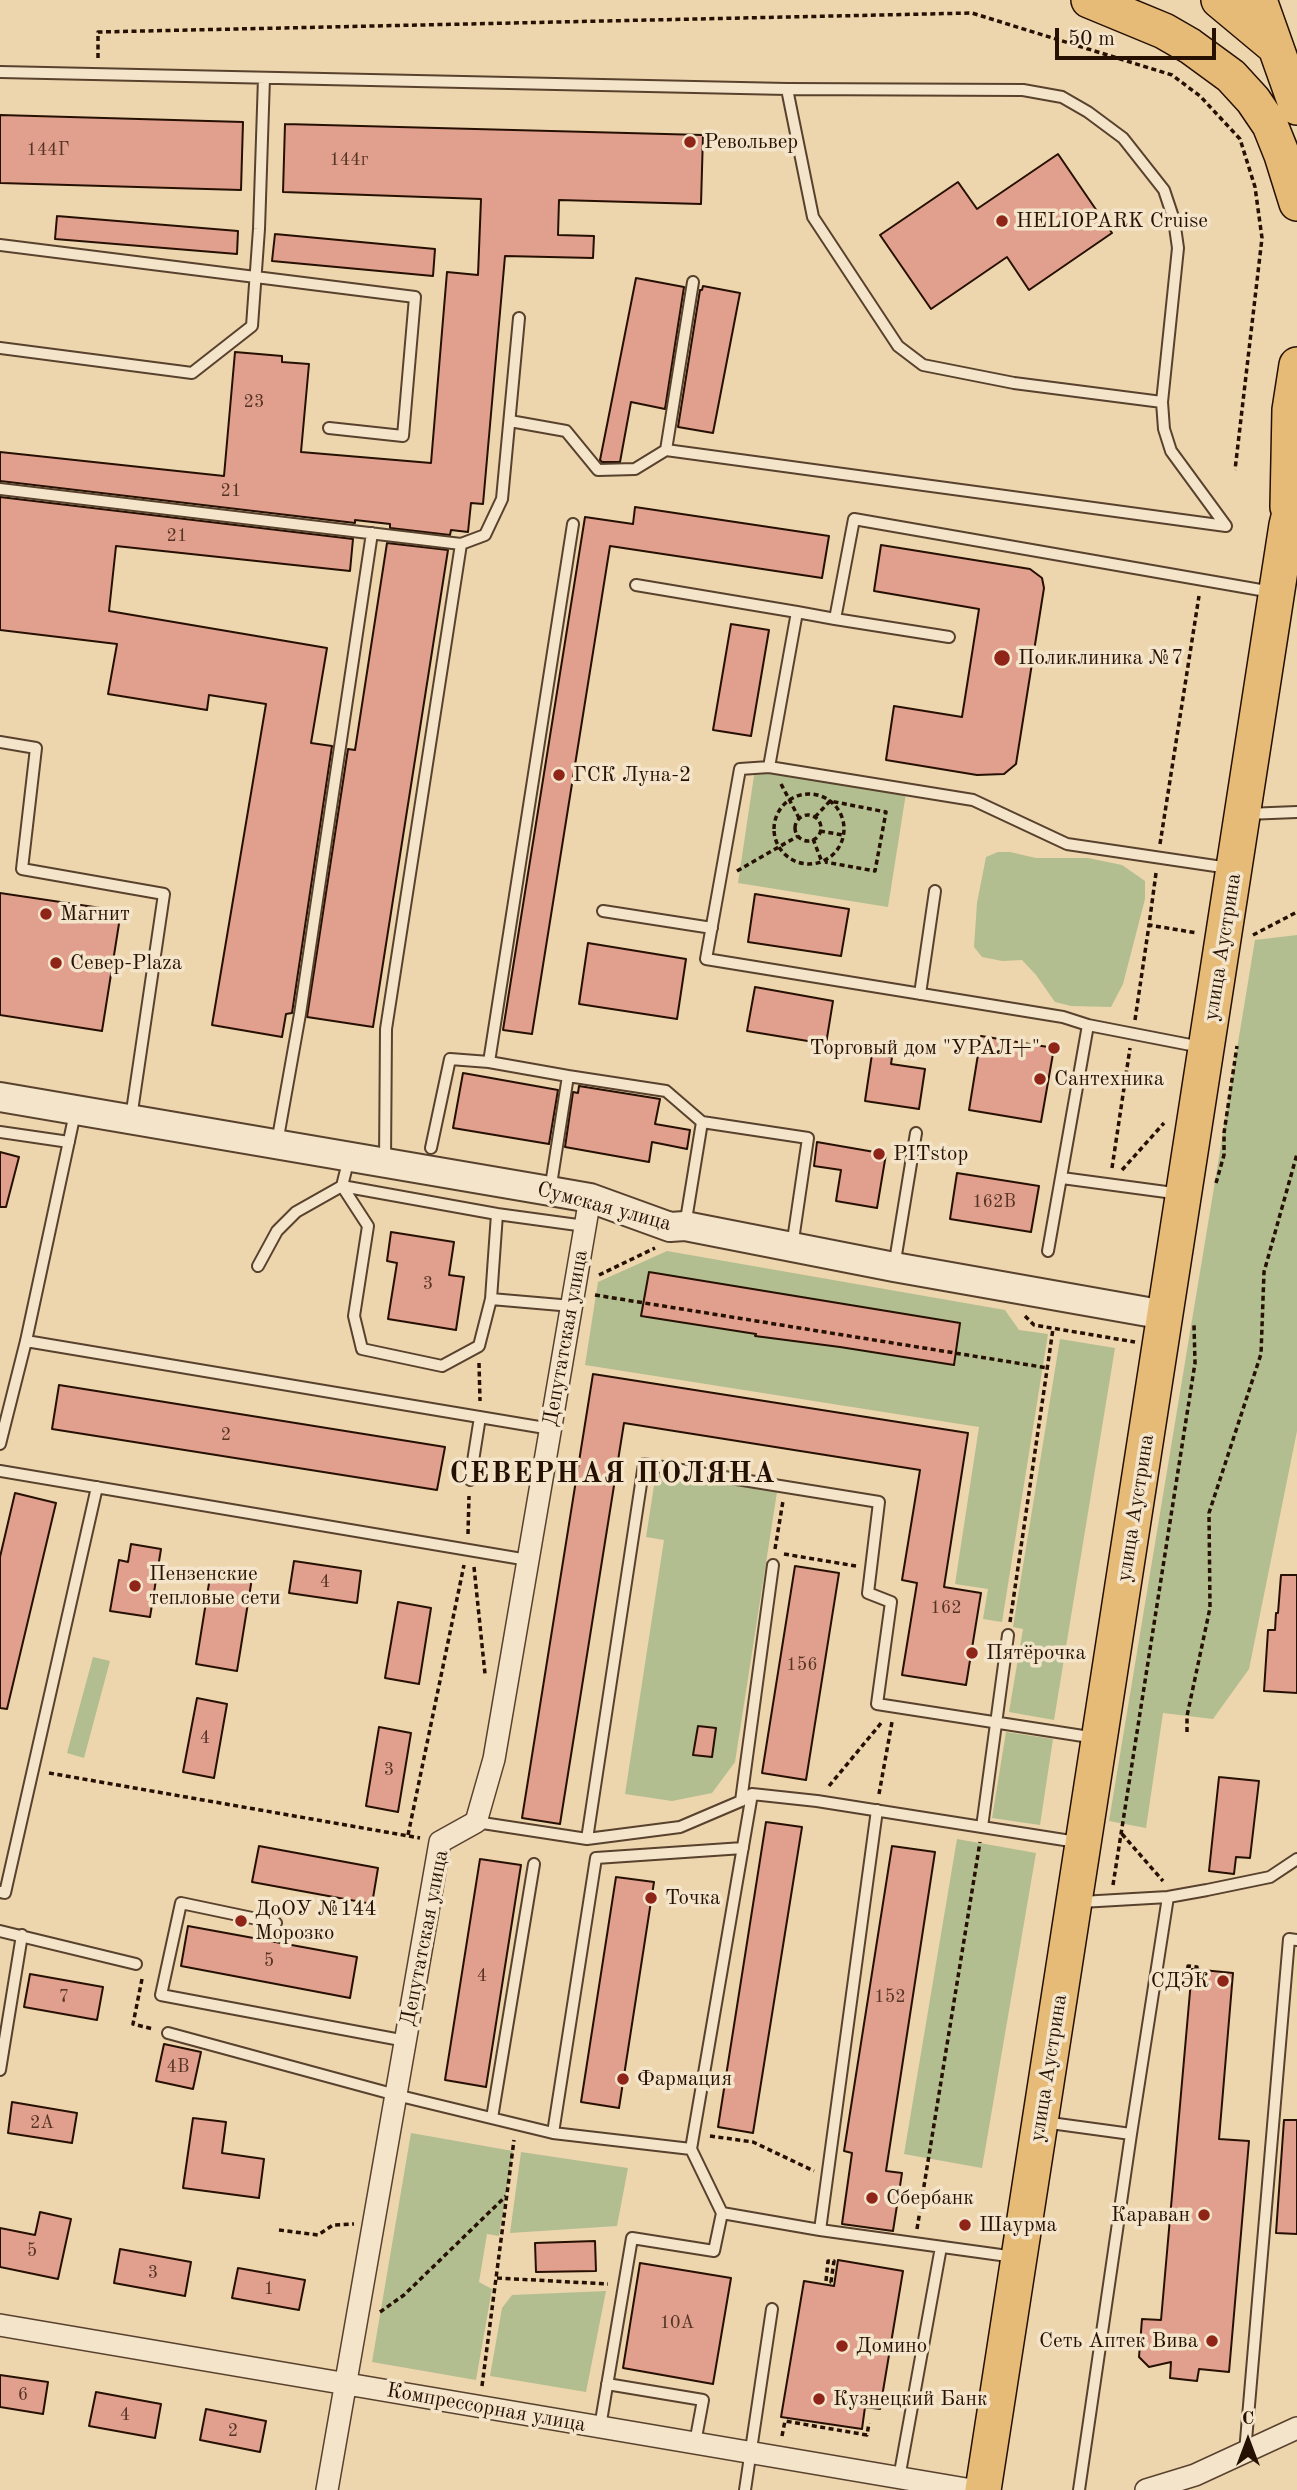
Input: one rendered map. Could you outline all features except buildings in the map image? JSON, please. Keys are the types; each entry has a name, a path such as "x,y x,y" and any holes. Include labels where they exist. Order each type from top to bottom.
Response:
{"main road":[{"path":"1089,0 1164,31 1231,76 1253,100 1270,125 1297,203"},
{"path":"1219,0 1286,55"},
{"path":"1259,0 1286,55 1297,107"},
{"path":"1287,525 1290,410 1297,365"},
{"path":"1287,525 1297,485"},
{"name":"улица Аустрина","path":"983,2490 1100,1739 1180,1319 1199,1195 1207,1049 1282,584 1287,525"}],"street":[{"name":"Сумская улица","path":"0,1097 590,1198 670,1227 676,1235 792,1247 1180,1319"},
{"name":"Депутатская улица","path":"330,2490 440,1842 476,1822 495,1759 551,1429 580,1300 585,1227 590,1198"},
{"name":"Компрессорная улица","path":"0,2325 695,2443 752,2442 899,2477 972,2490"},
{"path":"1146,2490 1195,2475 1297,2428"}],"lane":[{"path":"0,72 787,89 1023,90 1062,97 1123,138 1164,190 1178,248 1162,402 1164,429 1171,451 1226,526 666,450 635,469 598,470 566,431 510,421"},
{"path":"0,348 192,373 252,326 264,78"},
{"path":"787,89 813,217 898,346 923,365 1014,383 1162,402"},
{"path":"0,245 415,297 404,436 329,428"},
{"path":"666,450 693,282"},
{"path":"0,489 461,544 485,535 502,499 519,318"},
{"path":"835,619 853,519 1202,580 1282,584"},
{"path":"489,1062 573,523"},
{"path":"277,1143 300,1014 372,533"},
{"path":"385,1162 386,1029 461,544"},
{"path":"636,585 950,637"},
{"path":"769,767 797,612"},
{"path":"0,742 36,748 22,869 164,894 131,1119"},
{"path":"1207,1049 1088,1025 1063,1017 706,959 740,769 769,767 973,800 1067,844 1235,869"},
{"path":"1243,814 1297,812"},
{"path":"920,994 935,891"},
{"path":"603,911 712,928"},
{"path":"1048,1251 1088,1025"},
{"path":"431,1148 450,1059 489,1062 666,1091 702,1122 808,1138 792,1247"},
{"path":"550,1191 568,1076"},
{"path":"0,1444 26,1341 76,1110"},
{"path":"676,1235 702,1122"},
{"path":"0,1132 69,1142"},
{"path":"894,1267 915,1133"},
{"path":"349,1156 342,1186 368,1226 354,1316 362,1349 442,1366 479,1346 491,1298 497,1214"},
{"path":"1062,1178 1199,1195"},
{"path":"258,1266 277,1231 296,1212 342,1186 585,1227"},
{"path":"491,1298 580,1300"},
{"path":"26,1341 551,1429"},
{"path":"470,1480 480,1417"},
{"path":"587,1839 645,1464 879,1502 868,1593 891,1602 877,1703 1100,1739"},
{"path":"0,1471 528,1560"},
{"path":"0,1892 5,1892 96,1487"},
{"path":"741,1801 773,1565"},
{"path":"982,1826 1008,1635"},
{"path":"476,1822 587,1839 680,1826 752,1794 817,1801 1084,1843"},
{"path":"600,2427 632,2238 714,2251 722,2213 691,2149 752,1794"},
{"path":"820,2230 877,1810"},
{"path":"553,2133 596,1858 743,1848"},
{"path":"1074,1903 1270,1877 1297,1859"},
{"path":"492,2119 534,1864"},
{"path":"1079,2490 1168,1892"},
{"path":"276,1923 181,1903 162,1995 406,2041"},
{"path":"0,1931 136,1964"},
{"path":"0,2070 22,1935"},
{"path":"1245,2452 1289,1939 1297,1940"},
{"path":"168,2033 396,2095 553,2133 691,2149"},
{"path":"1041,2122 1132,2134"},
{"path":"722,2213 820,2230 1019,2258"},
{"path":"899,2477 941,2247"},
{"path":"745,2490 772,2309"},
{"path":"607,2384 702,2400 695,2443"}],"path":[{"path":"97,74 99,33 972,13 1172,75 1200,96 1240,139 1255,187 1262,238 1235,470"},
{"path":"1109,1184 1202,580"},
{"path":"808,794 820,795 830,801 843,820 844,835 841,844 834,854 813,865 790,860 779,848 773,831 779,809 789,800 808,794"},
{"path":"789,800 799,818"},
{"path":"815,817 830,801"},
{"path":"822,862 875,871 886,811 830,801"},
{"path":"806,815 815,817 820,823 820,831 813,839 806,840 799,836 795,825 799,818 806,815"},
{"path":"820,831 844,835"},
{"path":"720,881 799,836"},
{"path":"813,839 822,862"},
{"path":"1253,935 1297,912"},
{"path":"1149,925 1204,934"},
{"path":"1109,1184 1164,1123"},
{"path":"1187,1732 1187,1716 1210,1608 1209,1513 1261,1354 1264,1272 1297,1154"},
{"path":"1199,1195 1224,1155"},
{"path":"592,1278 676,1235"},
{"path":"580,1300 1048,1368"},
{"path":"1018,1310 1034,1325 1144,1343"},
{"path":"1110,1900 1195,1363 1180,1319"},
{"path":"1008,1635 1053,1328"},
{"path":"479,1346 480,1417"},
{"path":"470,1480 470,1550 486,1676"},
{"path":"785,1486 775,1552 871,1569"},
{"path":"408,1836 470,1550"},
{"path":"817,1801 894,1706"},
{"path":"877,1810 894,1706"},
{"path":"33,1770 440,1842"},
{"path":"915,2244 982,1826"},
{"path":"1121,1833 1168,1892"},
{"path":"136,1964 142,1975 133,2024 168,2033"},
{"path":"1187,1985 1188,1966 1197,1967 1197,1970"},
{"path":"479,2406 516,2124"},
{"path":"694,2133 753,2142 827,2178"},
{"path":"356,2329 404,2295 507,2194"},
{"path":"279,2230 318,2235 333,2225 349,2224 373,2228"},
{"path":"826,2281 828,2260 834,2261 831,2282 834,2282"},
{"path":"496,2278 612,2284"},
{"path":"752,2442 782,2436 785,2421 867,2435 869,2423"}],"green space":[{"path":"755,769 906,793 888,907 738,883"},
{"path":"998,852 1036,858 1088,858 1122,865 1145,881 1145,899 1123,984 1111,1007 1071,1006 1055,1002 1022,960 1002,961 982,957 974,947 977,903 986,857"},
{"path":"1297,935 1297,1431 1249,1669 1213,1719 1163,1713 1146,1828 1109,1821 1255,940"},
{"path":"667,1251 1005,1310 1019,1330 1048,1334 1002,1622 983,1619 988,1589 955,1584 979,1427 585,1365 598,1282"},
{"path":"1060,1339 1115,1348 1054,1720 1009,1712 1023,1629 1013,1627"},
{"path":"656,1473 777,1492 735,1762 712,1793 672,1801 625,1794 664,1540 646,1537"},
{"path":"93,1657 110,1661 84,1758 67,1753"},
{"path":"1006,1732 1053,1739 1040,1825 992,1818"},
{"path":"957,1839 1036,1853 982,2168 904,2154"},
{"path":"411,2133 513,2151 499,2236 487,2234 479,2282 492,2289 476,2380 372,2362"},
{"path":"521,2152 628,2168 617,2226 510,2233"},
{"path":"606,2291 586,2392 490,2376 502,2308 512,2295"}],"place":[{"name":"Револьвер","path":"690,142"},
{"name":"HELIOPARK Cruise","path":"1002,221"},
{"name":"Поликлиника №7","path":"1002,658"},
{"name":"ГСК Луна-2","path":"559,775"},
{"name":"Магнит","path":"46,914"},
{"name":"Север-Plaza","path":"56,963"},
{"name":"Торговый дом \"УРАЛ+\"","path":"1054,1048"},
{"name":"Сантехника","path":"1040,1079"},
{"name":"PITstop","path":"879,1154"},
{"name":"Пензенские тепловые сети","path":"135,1586"},
{"name":"Пятёрочка","path":"972,1653"},
{"name":"Точка","path":"651,1898"},
{"name":"ДоОУ №144 Морозко","path":"241,1921"},
{"name":"СДЭК","path":"1223,1981"},
{"name":"Фармация","path":"623,2079"},
{"name":"Сбербанк","path":"872,2198"},
{"name":"Караван","path":"1204,2215"},
{"name":"Шаурма","path":"965,2225"},
{"name":"Сеть Аптек Вива","path":"1212,2341"},
{"name":"Домино","path":"842,2346"},
{"name":"Кузнецкий Банк","path":"819,2399"}],"district":[{"name":"СЕВЕРНАЯ ПОЛЯНА","path":"613,1475"}]}
